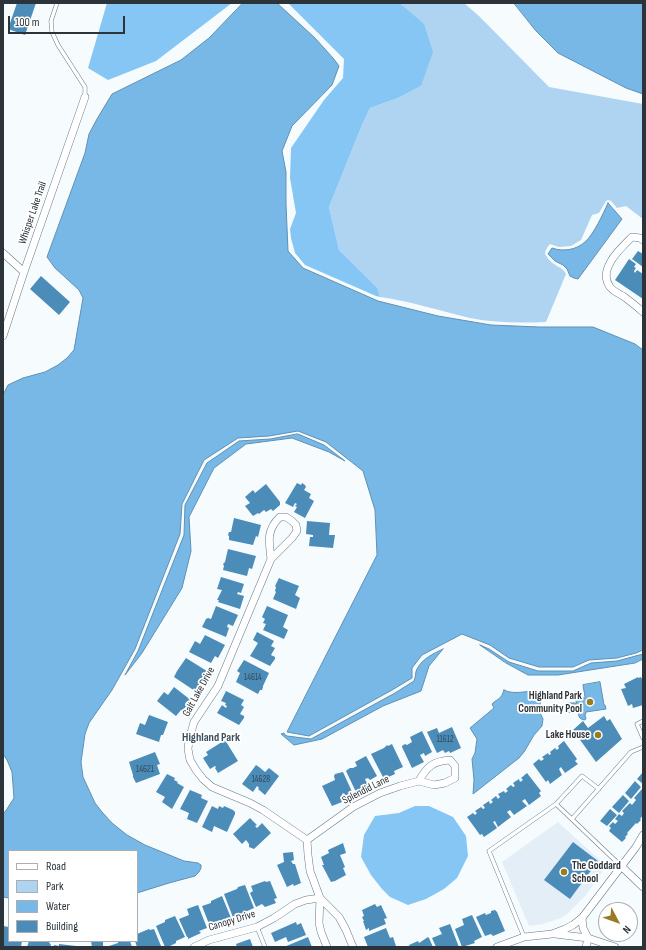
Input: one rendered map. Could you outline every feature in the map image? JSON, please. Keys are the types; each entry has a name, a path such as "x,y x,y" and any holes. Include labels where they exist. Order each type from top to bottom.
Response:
{"street":[{"name":"Whisper Lake Trail","path":"3,336 85,97"},
{"path":"643,240 632,237 626,243 615,255 608,268 606,278 610,288 643,312"},
{"path":"3,253 24,272"},
{"name":"Galt Lake Drive","path":"270,559 270,529 274,522 280,517 286,517 296,525 297,531 292,538 270,559 218,686 194,722 188,749 190,760 196,770 212,787 263,810 307,840"},
{"name":"Splendid Lane","path":"307,840 353,807 380,793 419,781 434,784 445,783 455,778 455,766 450,760 437,762 424,773 419,781"},
{"path":"552,934 565,929 582,918 636,847 643,835"},
{"path":"307,840 310,871 320,898 319,923 327,947"},
{"path":"621,866 643,887"},
{"path":"320,898 339,917 353,947"},
{"name":"Canopy Drive","path":"194,947 209,940 257,927 295,904 306,900 320,898"},
{"path":"582,918 582,928 588,938 586,947"},
{"path":"497,947 524,937 552,934 588,938 615,947"}],"lane":[{"path":"57,3 51,21 52,32 58,45 85,87 85,97"},
{"path":"643,721 637,724 643,738"},
{"path":"572,819 631,752 643,747"},
{"path":"524,937 489,852 556,804 582,776 599,789"},
{"path":"556,804 621,866"},
{"path":"257,927 265,947"}],"shaded area":[{"path":"107,3 232,3 156,61 108,80 88,68"},
{"path":"288,3 400,3 424,24 433,52 421,86 398,98 370,108 329,207 339,250 377,288 380,297 305,265 295,253 290,229 296,213 290,178 291,148 324,100 343,78 344,59"},
{"path":"415,806 429,806 453,817 466,836 468,856 457,878 444,889 426,899 408,905 390,897 382,889 371,875 361,857 364,835 375,816 399,813"},
{"path":"558,822 603,863 603,869 585,896 567,914 561,918 543,924 529,926 502,862"}],"green space":[{"path":"400,3 464,3 479,16 549,87 643,104 643,219 626,206 617,208 611,201 608,200 599,213 592,215 581,240 571,246 559,247 550,244 546,249 545,254 551,262 562,269 566,274 546,322 479,320 380,297 376,288 339,250 329,207 370,108 398,98 421,86 403,6"}],"water":[{"path":"243,3 277,3 315,38 339,66 332,85 292,126 282,151 286,172 288,251 303,268 378,301 438,316 491,325 593,327 635,344 643,350 643,650 617,658 589,660 573,667 539,667 509,658 490,645 462,634 422,655 412,668 412,678 392,690 309,736 287,732 377,555 375,510 363,471 326,442 298,431 269,436 238,438 204,460 182,504 180,534 135,649 112,690 89,723 85,734 81,762 83,777 95,803 112,823 127,835 145,845 184,861 198,863 201,865 199,872 195,876 138,893 138,850 8,850 8,898 3,897 3,813 14,798 12,772 3,754 3,395 8,385 23,378 45,372 58,365 74,350 83,298 79,290 55,268 47,257 85,153 89,134 97,119 112,94 181,60 209,38"},
{"path":"514,3 643,3 643,94 626,88 558,53 536,31"},
{"path":"608,203 622,219 578,279 574,278 570,276 567,269 563,265 555,261 548,254 552,248 569,250 578,247 585,242 595,229"},
{"path":"298,434 324,445 345,461 329,452 292,438 246,444 214,468 189,517 191,551 182,588 142,653 125,675 138,651 184,535 185,505 207,463 239,441 270,439"},
{"path":"480,645 509,662 538,671 573,671 591,663 617,661 643,654 643,659 635,663 558,675 528,675 506,663"},
{"path":"443,649 429,666 421,691 383,706 322,739 294,745 281,734 284,733 287,736 311,739 414,681 416,670 419,665 428,657"},
{"name":"Highland Park Community Pool","path":"600,682 606,709 586,712 585,720 580,718 578,711 569,713 565,712 566,704 577,703 572,694 576,691 576,693 585,698 583,685"},
{"path":"504,690 515,693 536,691 536,695 541,701 539,708 543,719 542,726 534,735 519,758 473,794 474,780 472,759 475,753 477,739 470,728 494,708 492,704 500,697"}],"building":[{"path":"17,3 36,3 25,35 8,29"},
{"path":"638,251 643,254 643,267 632,259"},
{"path":"629,259 636,264 634,267 636,268 634,271 635,273 637,270 643,274 643,299 615,280"},
{"path":"41,276 70,302 59,315 30,289"},
{"path":"297,483 301,485 302,483 305,485 306,487 304,490 311,494 309,498 314,501 305,518 294,512 297,504 295,503 293,507 285,503"},
{"path":"266,484 280,502 280,505 273,511 271,509 266,512 264,510 253,516 245,506 250,503 245,497 253,490 255,493"},
{"path":"234,518 261,525 258,537 256,536 253,545 229,540 228,535 229,532 231,532"},
{"path":"307,521 330,523 329,535 335,535 333,548 309,546 310,537 313,537 313,535 306,534"},
{"path":"228,549 256,556 252,569 249,568 247,576 223,570 223,564 225,562"},
{"path":"221,577 244,584 241,593 238,592 237,594 244,596 240,609 218,602 219,600 217,600 222,590 217,589"},
{"path":"279,578 299,586 295,595 300,598 296,609 273,599 276,592 275,586"},
{"path":"216,606 238,615 233,626 228,624 227,627 229,628 226,637 202,627 206,619 211,619"},
{"path":"267,606 288,615 283,627 288,630 284,639 263,630 266,624 263,623 265,619 262,617"},
{"path":"257,632 274,641 271,646 275,648 271,655 275,657 275,659 270,666 250,656 258,643 253,640"},
{"path":"205,635 225,645 218,658 215,656 211,663 189,652 195,641 200,644"},
{"path":"186,658 210,673 203,684 201,682 195,691 174,677"},
{"path":"244,660 269,673 262,690 260,690 258,694 236,682 240,673 237,671"},
{"path":"638,677 643,678 643,705 633,708 632,704 628,706 621,689 626,688 624,684"},
{"path":"174,687 192,701 187,708 186,707 181,710 176,716 157,701 164,692 168,695"},
{"path":"226,691 244,700 241,705 244,707 240,714 244,716 244,718 239,725 217,713 222,705 226,708 227,706 225,705 226,703 221,701"},
{"path":"149,715 168,722 159,742 136,734 140,723 145,725"},
{"name":"Lake House","path":"604,716 607,721 610,719 622,739 596,762 573,730 583,721 588,728"},
{"path":"452,727 461,748 450,753 449,751 445,753 443,750 437,753 427,732 437,728 439,733"},
{"path":"422,731 432,752 425,756 424,753 420,755 424,762 412,768 402,746 412,742 410,737"},
{"path":"225,740 238,761 218,773 215,766 210,769 203,758 208,755 206,752"},
{"path":"564,741 577,759 575,761 578,764 565,773 561,767 559,769 562,775 550,784 548,780 546,782 533,764 539,759 541,761 544,759 542,757 548,753 549,755 551,754 550,752 555,748 557,750 559,748 558,746"},
{"path":"392,744 403,767 394,771 395,774 384,779 371,754 387,745"},
{"path":"155,752 160,764 157,765 160,774 136,783 129,762"},
{"path":"366,756 377,776 370,780 368,778 365,779 368,786 356,792 346,771 357,766 355,762"},
{"path":"256,765 265,772 269,768 279,776 265,795 258,789 259,788 257,786 253,792 242,784"},
{"path":"343,772 353,794 345,797 344,793 342,794 340,797 342,802 332,806 322,786 335,780 335,774"},
{"path":"643,772 643,784 637,779"},
{"path":"527,773 541,791 539,793 541,796 529,805 525,799 522,801 527,806 514,815 510,810 507,812 511,817 498,827 495,821 493,822 497,828 484,837 482,834 480,835 467,817 473,813 475,815 477,813 475,811 481,807 483,809 485,808 483,805 489,801 490,804 493,802 491,800 496,796 498,799 500,797 498,794 508,791 506,789 511,785 513,787 515,786 513,783 519,779 520,782 523,780 521,778"},
{"path":"167,774 175,778 174,780 178,782 177,783 184,787 172,809 162,802 165,797 156,792"},
{"path":"635,781 641,787 631,799 625,793"},
{"path":"642,789 643,815 640,819 641,820 637,824 636,823 627,833 626,838 622,842 609,831 611,828 609,826 613,822 615,824 618,821 615,819 619,814 622,816 624,813 622,811 630,803 632,805 636,800 634,798"},
{"path":"190,790 202,795 201,798 208,801 197,823 187,819 189,813 180,809"},
{"path":"623,795 629,801 619,813 612,807"},
{"path":"212,806 218,809 219,806 223,808 224,806 235,812 227,832 214,826 212,832 202,827"},
{"path":"610,809 617,815 607,826 600,821"},
{"path":"250,818 257,825 255,826 257,828 262,823 271,833 254,849 249,847 246,840 242,844 233,834"},
{"path":"573,842 598,861 570,899 544,880"},
{"path":"343,843 346,853 340,855 345,867 343,868 346,875 331,882 322,865 324,865 321,857 329,853 328,850"},
{"path":"293,852 294,860 291,861 295,864 301,883 294,886 293,884 287,887 277,865 284,862 283,853"},
{"path":"265,881 270,881 277,898 274,899 276,903 265,907 262,904 256,907 250,893 253,891 251,886"},
{"path":"245,885 254,908 245,912 246,915 234,920 224,894"},
{"path":"222,896 231,918 211,929 202,906 211,903 211,901"},
{"path":"375,904 377,907 381,905 387,918 384,919 386,924 369,931 369,928 366,930 363,921 362,917 364,916 362,910"},
{"path":"198,905 207,928 199,931 201,933 188,939 179,919 189,915 187,909"},
{"path":"495,910 505,931 493,936 491,934 485,936 476,917 485,913 486,915"},
{"path":"472,915 482,937 474,941 475,943 462,947 455,929 464,925 462,919"},
{"path":"175,916 185,937 168,947 165,947 156,926"},
{"path":"296,922 297,925 301,923 306,935 288,942 286,937 275,942 271,933"},
{"path":"450,924 459,947 436,947 432,938 442,934 439,928"},
{"path":"3,926 8,927 8,942 22,942 21,947 3,947"},
{"path":"386,928 390,938 393,937 396,946 368,947 364,937"},
{"path":"149,929 154,929 161,946 137,947 135,942 138,942 138,934"},
{"path":"308,937 312,947 284,947"},
{"path":"428,937 433,947 410,947 409,945 418,941 419,943"},
{"path":"250,939 253,947 237,947 236,944"},
{"path":"29,942 49,942 51,945 50,947 27,947"},
{"path":"91,942 103,942 103,947 92,947"},
{"path":"130,942 132,947 109,947 118,943"},
{"path":"59,944 76,947 54,947 54,945 59,946"}],"place":[{"name":"Highland Park Community Pool","path":"590,702"},
{"name":"Lake House","path":"598,735"},
{"name":"The Goddard School","path":"564,872"}],"district":[{"name":"Highland Park","path":"211,738"}]}
